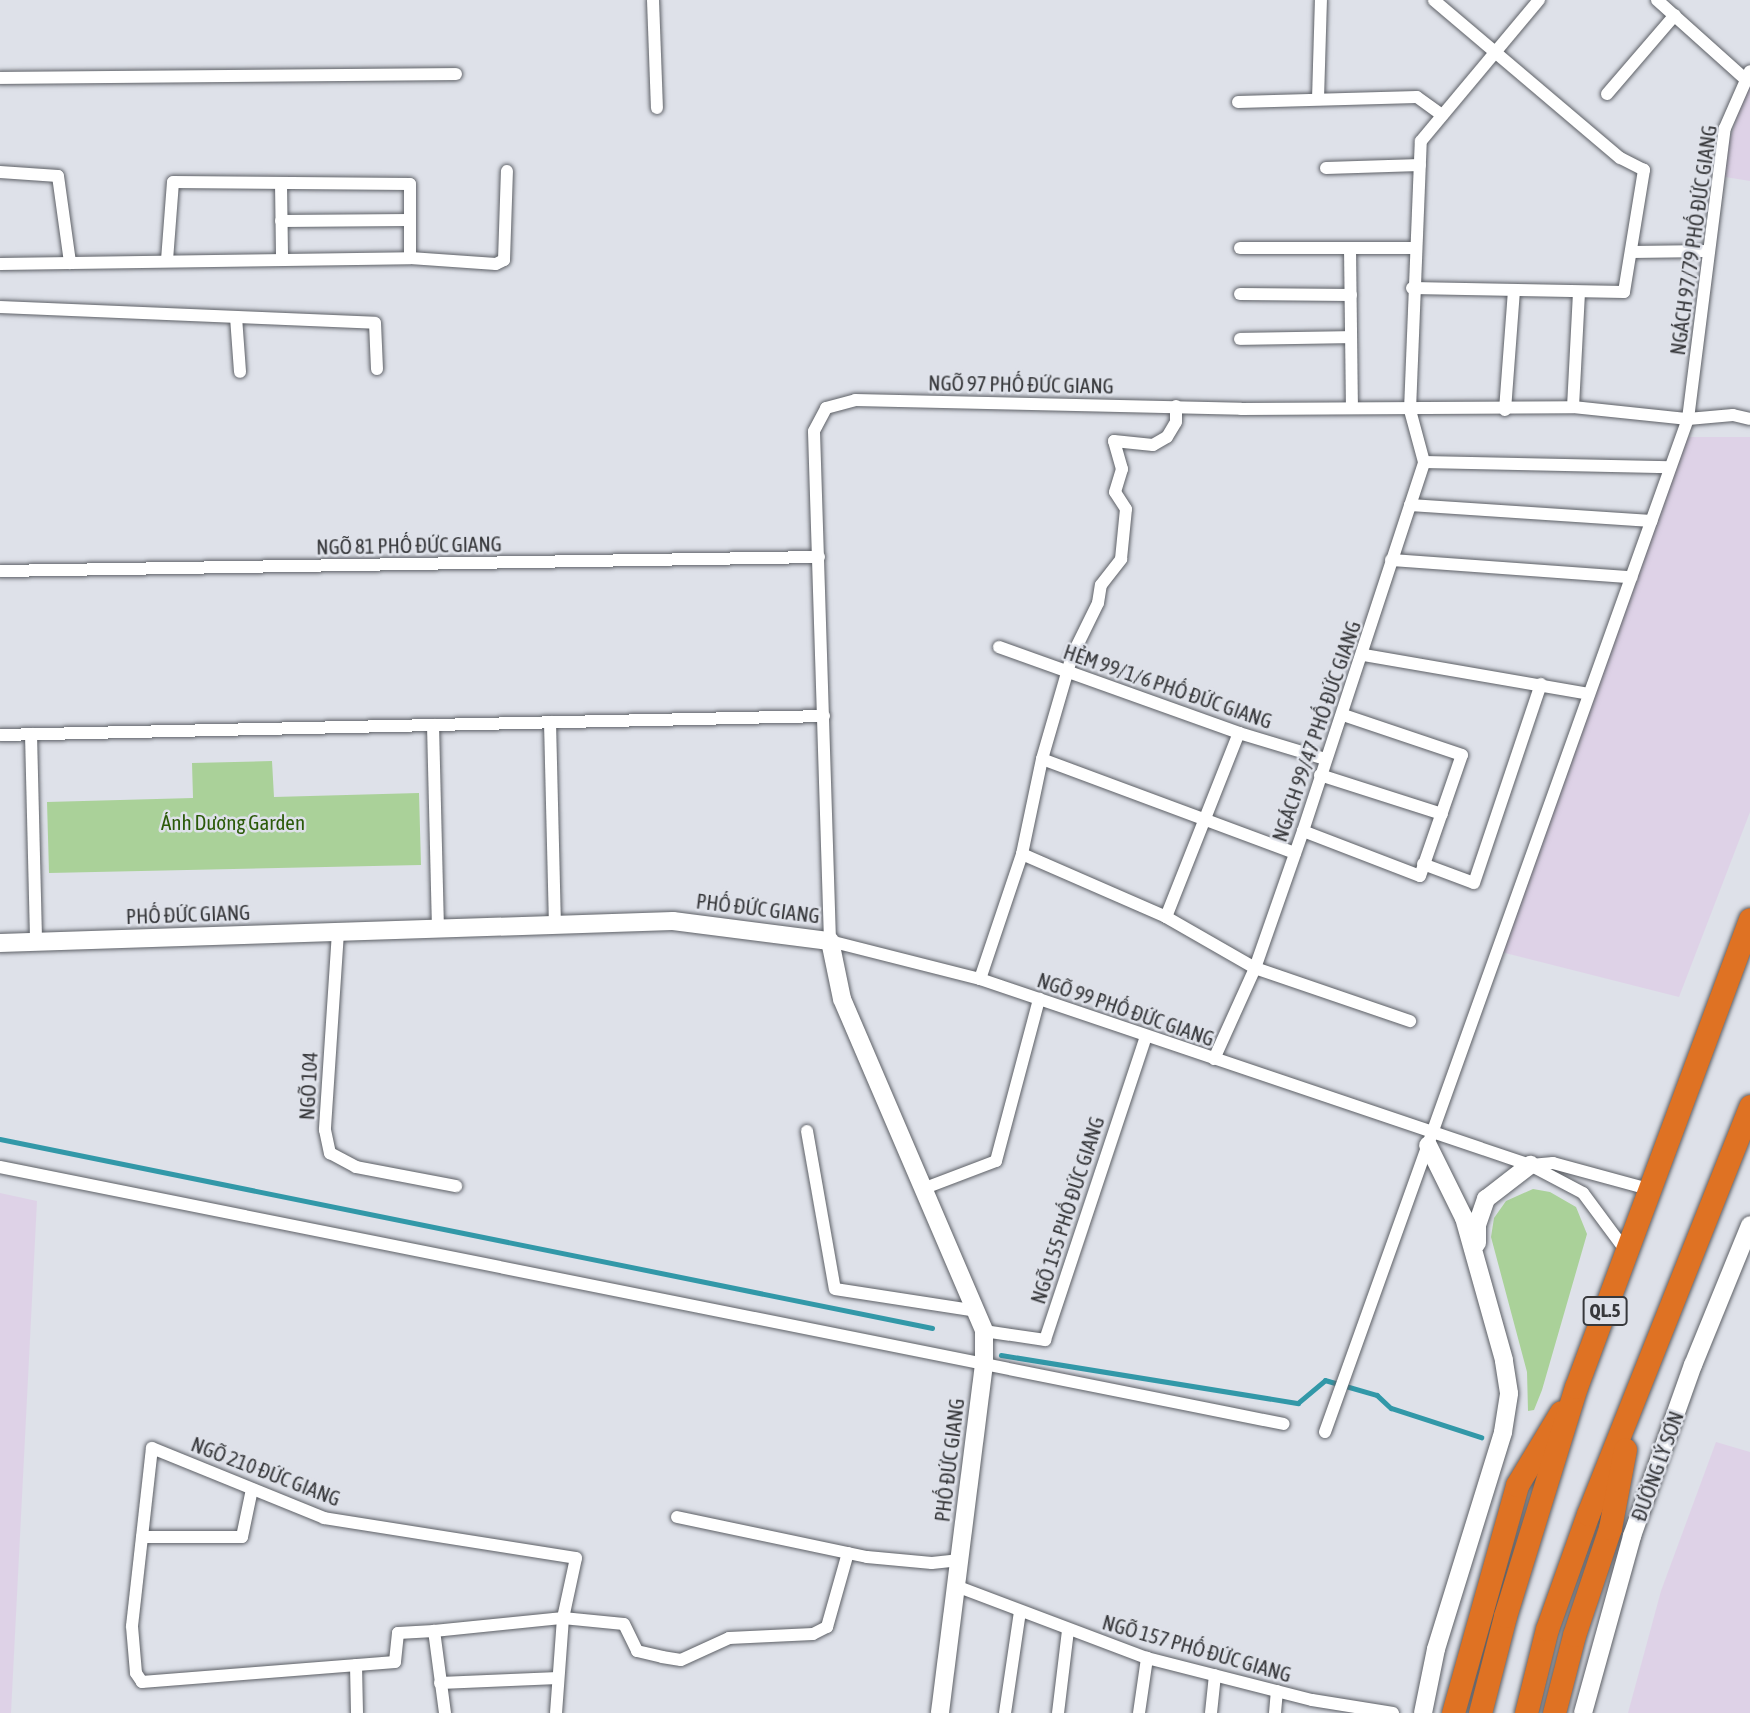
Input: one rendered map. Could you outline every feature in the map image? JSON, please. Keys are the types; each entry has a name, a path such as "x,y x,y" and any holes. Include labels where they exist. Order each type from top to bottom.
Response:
{"highway":[{"name":"QL.5","path":"1480,1713 1505,1616 1576,1387 1750,919"},
{"name":"ĐƯỜNG LÝ SƠN","path":"1526,1713 1547,1629 1750,1107"},
{"path":"1453,1713 1480,1608 1517,1485 1576,1387"},
{"name":"ĐƯỜNG LÝ SƠN","path":"1554,1713 1574,1635 1610,1528 1633,1403"}],"street":[{"path":"653,0 657,108"},
{"path":"1318,99 1321,0"},
{"path":"1412,288 1624,292 1644,170 1620,158 1434,0"},
{"path":"1539,0 1421,141 1412,288 1416,365 1410,410 1424,462 1670,467"},
{"path":"1657,0 1747,75"},
{"path":"1607,94 1675,15"},
{"path":"0,78 456,74"},
{"name":"NGÁCH 97/79 PHỐ ĐỨC GIANG","path":"1325,1432 1688,419 1725,128 1747,75"},
{"path":"1238,102 1417,97 1442,116"},
{"path":"1326,168 1420,165"},
{"path":"0,264 410,258 496,264 504,260 506,171"},
{"path":"0,172 58,176 70,263"},
{"path":"167,260 173,182 410,184 410,258"},
{"path":"281,183 282,259"},
{"path":"281,221 410,220"},
{"path":"1240,248 1415,248"},
{"path":"1350,248 1352,407"},
{"path":"1631,252 1709,251"},
{"path":"1505,410 1514,291"},
{"path":"1573,407 1579,292"},
{"path":"1240,294 1351,295"},
{"path":"0,307 375,323 377,369"},
{"path":"236,317 240,372"},
{"path":"1240,339 1351,337"},
{"name":"NGÕ 97 PHỐ ĐỨC GIANG","path":"830,940 814,431 826,408 855,400 1410,410 1573,407 1688,419 1733,415 1750,419"},
{"path":"980,979 1022,854 1042,759 1069,671 1088,617 1098,603 1101,585 1121,559 1126,509 1115,492 1122,469 1114,441 1153,445 1167,437 1176,422 1176,406"},
{"name":"NGÁCH 99/47 PHỐ ĐỨC GIANG","path":"1214,1059 1255,968 1325,759 1364,655 1391,560 1424,462"},
{"path":"1410,505 1651,521"},
{"name":"NGÕ 81 PHỐ ĐỨC GIANG","path":"0,571 819,557"},
{"path":"1391,560 1631,577"},
{"name":"HẺM 99/1/6 PHỐ ĐỨC GIANG","path":"999,647 1238,733 1325,759"},
{"path":"1364,655 1589,694"},
{"path":"1303,831 1421,870 1474,883 1541,684"},
{"path":"1343,715 1462,755 1421,870"},
{"path":"0,735 824,716"},
{"path":"550,722 555,924"},
{"path":"433,725 438,928"},
{"path":"1166,917 1238,733"},
{"path":"31,734 36,942"},
{"path":"1042,759 1295,853"},
{"path":"1320,775 1442,814"},
{"path":"1022,854 1166,917 1255,968 1410,1021"},
{"name":"PHỐ ĐỨC GIANG","path":"0,943 673,921 830,940 842,999 984,1331 984,1364 940,1713"},
{"name":"NGÕ 104","path":"338,932 325,1130 330,1153 356,1167 456,1186"},
{"name":"NGÕ 99 PHỐ ĐỨC GIANG","path":"830,940 980,979 1406,1125 1430,1139 1530,1166"},
{"path":"925,1188 996,1161 1039,999"},
{"name":"NGÕ 155 PHỐ ĐỨC GIANG","path":"984,1331 1045,1340 1146,1036"},
{"path":"807,1131 835,1289 977,1311"},
{"path":"1423,1713 1436,1649 1507,1412 1507,1377 1464,1218 1430,1139"},
{"path":"1488,1306 1476,1240 1482,1207 1500,1184 1530,1166 1553,1163 1650,1189"},
{"path":"1530,1166 1583,1194 1627,1251"},
{"path":"0,1167 1284,1424"},
{"name":"ĐƯỜNG LÝ SƠN","path":"1583,1713 1632,1536 1693,1365 1750,1228"},
{"name":"NGÕ 210 ĐỨC GIANG","path":"434,1631 398,1633 395,1662 142,1682 136,1673 132,1626 152,1448 324,1518 576,1558 564,1618"},
{"path":"142,1537 242,1537 252,1489"},
{"path":"677,1517 805,1540 848,1553 932,1563 960,1560"},
{"path":"446,1713 434,1631 564,1618 624,1624 637,1651 681,1660 729,1638 813,1634 827,1627 848,1553"},
{"name":"NGÕ 157 PHỐ ĐỨC GIANG","path":"956,1586 1147,1658 1277,1690 1394,1713"},
{"path":"1005,1713 1020,1611"},
{"path":"556,1713 564,1618"},
{"path":"1058,1713 1068,1630"},
{"path":"1139,1713 1147,1658"},
{"path":"356,1665 357,1713"},
{"path":"1211,1713 1215,1675"},
{"path":"440,1683 558,1678"},
{"path":"1275,1713 1277,1690"}],"shaded area":[{"path":"1750,71 1750,181 1719,176"},
{"path":"1685,437 1750,437 1750,812 1679,997 1497,951"},
{"path":"0,1193 37,1201 11,1713 0,1713"},
{"path":"1716,1442 1750,1452 1750,1713 1628,1713 1661,1591"}],"green space":[{"name":"Ánh Dương Garden","path":"272,761 274,797 419,793 421,865 49,873 47,802 193,798 192,763"},
{"path":"1533,1189 1550,1192 1576,1207 1587,1234 1542,1390 1534,1410 1528,1411 1527,1372 1491,1237 1494,1218 1506,1201"}],"waterway":[{"path":"0,1139 932,1328"},
{"path":"1001,1355 1298,1403 1325,1380 1377,1395 1391,1408 1481,1437"}]}
